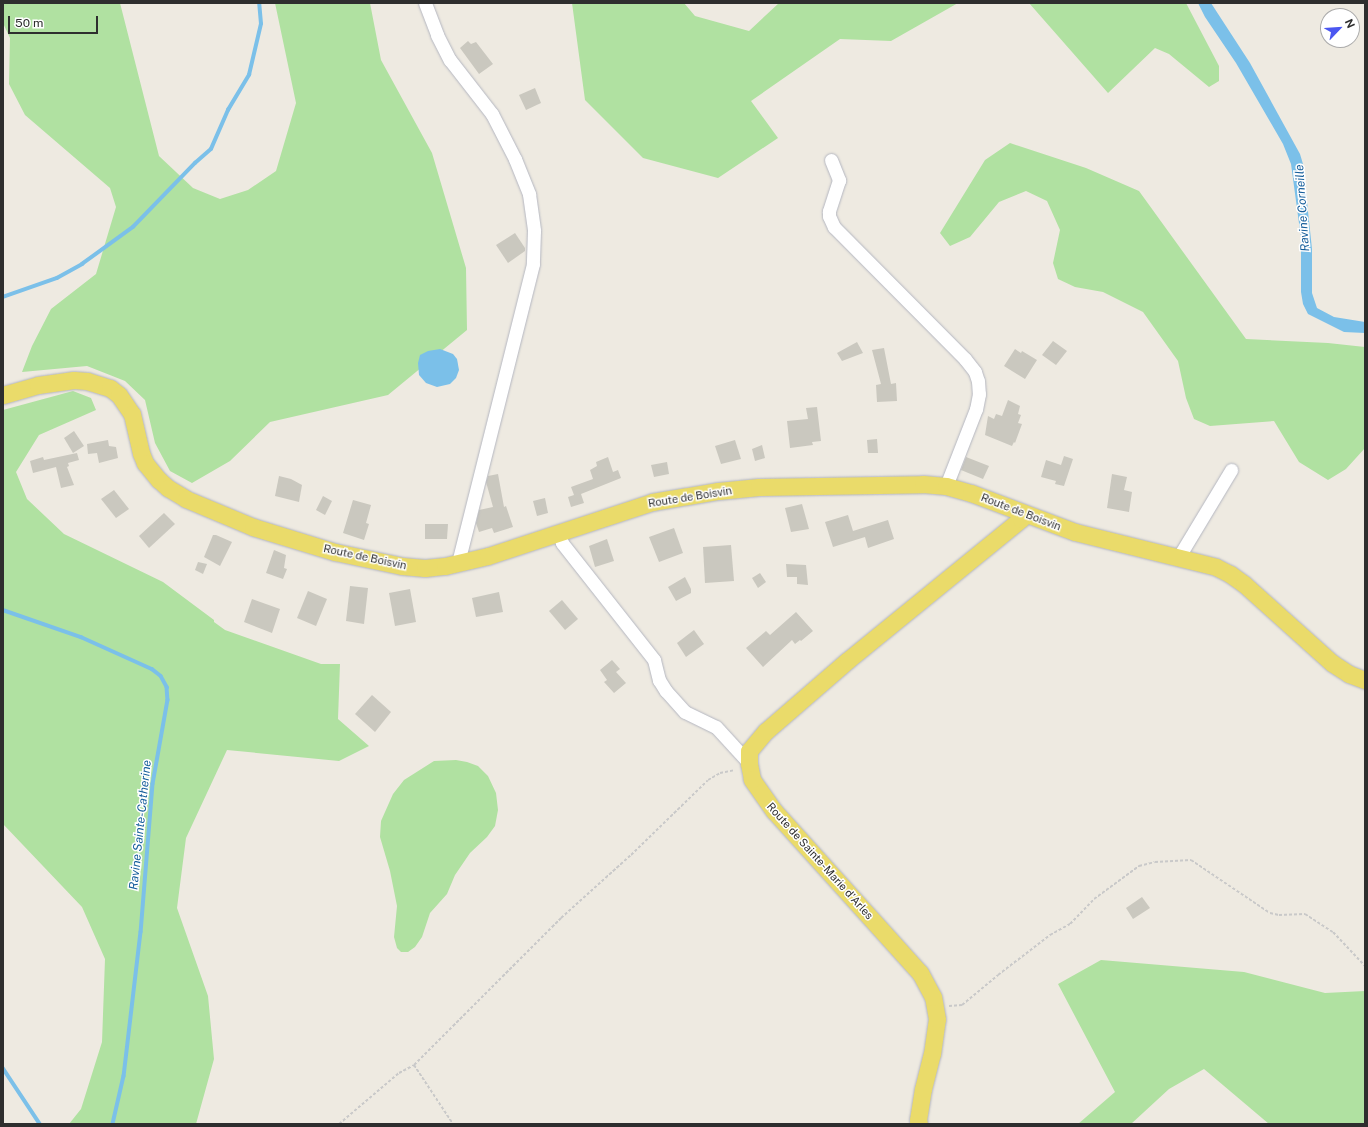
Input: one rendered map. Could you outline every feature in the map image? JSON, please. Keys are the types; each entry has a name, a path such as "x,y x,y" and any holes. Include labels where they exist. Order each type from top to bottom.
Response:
{"main road":[{"name":"Route de Boisvin","path":"3,395 59,381 87,381 98,383 110,388 127,404 132,414 141,453 152,473 168,488 186,499 253,527 335,552 402,566 426,568 488,556 652,502 718,491 759,486 923,484 946,486 971,493 1074,532 1216,567 1230,574 1332,663 1349,674 1365,680"},
{"path":"749,763 749,751 766,731 854,655 1021,519 1024,514"},
{"name":"Route de Sainte-Marie d'Arles","path":"749,763 752,779 774,811 920,973 933,997 937,1019 932,1054 923,1089 918,1120 919,1124"}],"street":[{"path":"425,3 437,35 450,60 492,114 515,159 529,194 534,231 533,264 458,563"},
{"path":"831,160 839,180 829,211 829,216 834,227 965,359 975,372 978,381 979,394 976,410 946,486"},
{"path":"1178,558 1231,470"},
{"path":"559,533 562,543 654,660 659,680 666,691 684,712 716,727 749,763"}],"path":[{"path":"339,1124 399,1073 414,1065 538,940 626,860 708,780 720,773 738,769 749,763"},
{"path":"934,1005 956,1007 962,1005 1050,935 1070,924 1094,899 1139,866 1155,862 1191,860 1203,866 1270,912 1279,915 1305,914 1332,932 1365,966"},
{"path":"414,1065 453,1124"}],"green space":[{"path":"3,3 120,3 159,156 193,188 220,199 248,190 276,171 296,103 275,3 370,3 381,60 432,153 466,268 467,330 388,395 270,422 230,461 192,483 170,471 155,443 145,400 125,381 87,366 22,372 32,346 51,309 96,274 116,207 110,188 25,115 9,84 10,38 3,23"},
{"path":"572,3 684,3 695,16 749,31 779,3 958,3 891,41 840,39 751,101 778,138 718,178 643,158 585,100"},
{"path":"1029,3 1186,3 1219,66 1219,81 1209,87 1169,54 1155,48 1108,93"},
{"path":"1010,143 1086,168 1139,191 1246,339 1328,343 1365,347 1365,448 1346,469 1328,480 1299,462 1274,421 1210,426 1194,419 1186,398 1178,361 1143,312 1103,292 1075,287 1058,279 1053,263 1060,230 1047,201 1026,191 999,202 970,237 950,246 940,233 985,160"},
{"path":"73,391 91,398 96,410 39,435 16,472 27,499 64,534 163,582 225,630 321,664 340,664 338,719 369,746 339,761 227,750 186,838 177,908 208,996 214,1059 196,1124 69,1124 81,1109 102,1042 105,959 82,907 3,824 3,410"},
{"path":"456,760 478,766 488,776 496,793 498,810 495,826 487,837 470,853 455,875 447,894 430,913 422,937 415,947 408,952 401,952 397,948 394,937 397,906 390,871 380,837 381,821 393,794 404,780 434,761"},
{"path":"1101,960 1244,972 1325,993 1365,991 1365,1124 1269,1124 1204,1069 1169,1089 1131,1124 1078,1124 1115,1092 1058,984"}],"water":[{"name":"Ravine Corneille","path":"1198,3 1211,3 1250,63 1300,154 1303,164 1312,249 1312,293 1317,308 1334,317 1365,322 1365,333 1344,332 1308,314 1303,304 1301,292 1301,238 1291,164 1283,144 1236,63 1205,17"},
{"path":"440,349 453,354 457,359 459,370 456,378 450,384 437,387 426,383 419,375 418,363 420,355 428,351"}],"building":[{"path":"468,41 471,44 476,42 493,64 479,74 460,48"},
{"path":"535,88 541,103 526,110 519,95"},
{"path":"515,233 525,248 525,251 508,263 496,245"},
{"path":"1053,341 1067,351 1056,365 1042,355"},
{"path":"857,342 863,353 842,361 837,353"},
{"path":"884,348 891,384 896,383 897,401 877,402 876,385 881,384 872,350"},
{"path":"1015,349 1021,353 1022,351 1037,360 1025,379 1004,366"},
{"path":"1008,400 1020,406 1018,414 1021,415 1018,423 1022,424 1015,443 1014,442 1012,446 985,435 988,416 994,419 996,414 1002,416"},
{"path":"817,407 821,441 812,442 813,445 790,448 787,421 808,419 806,408"},
{"path":"74,431 84,446 73,453 64,438"},
{"path":"877,439 878,453 868,453 867,440"},
{"path":"108,440 109,446 116,447 118,458 99,463 97,453 88,454 87,444"},
{"path":"735,440 741,459 721,464 715,446"},
{"path":"762,445 765,458 755,461 752,449"},
{"path":"77,453 79,460 68,463 69,466 67,467 74,485 61,488 56,467 33,473 30,461 43,457 44,460"},
{"path":"1064,456 1073,459 1064,486 1055,484 1056,481 1041,477 1046,460 1061,465"},
{"path":"608,457 613,472 618,470 621,478 581,494 584,503 571,507 568,497 574,495 571,487 593,479 590,470 597,466 596,462"},
{"path":"966,457 989,466 983,479 961,470"},
{"path":"667,462 669,474 654,477 651,465"},
{"path":"498,474 504,507 506,506 513,527 494,533 492,528 479,532 476,523 479,510 493,507 486,482 488,476"},
{"path":"1112,474 1127,477 1124,490 1132,492 1129,512 1107,508"},
{"path":"279,476 291,479 302,485 299,502 275,496"},
{"path":"114,490 129,509 116,518 101,499"},
{"path":"323,496 332,501 325,515 316,510"},
{"path":"545,498 548,513 537,516 533,501"},
{"path":"353,500 371,505 366,523 369,524 364,540 343,533"},
{"path":"802,504 809,529 791,532 785,508"},
{"path":"164,513 175,524 149,548 139,536"},
{"path":"848,515 853,531 888,520 894,539 868,548 865,537 833,547 825,522"},
{"path":"425,524 448,524 447,539 425,539"},
{"path":"674,528 683,553 659,562 649,537"},
{"path":"213,535 232,542 220,566 204,557"},
{"path":"607,539 614,561 595,567 589,546"},
{"path":"731,545 734,581 705,583 703,547"},
{"path":"274,550 286,555 284,568 287,569 283,579 266,573"},
{"path":"198,562 207,564 203,574 195,570"},
{"path":"786,564 806,565 808,585 797,584 797,577 787,577"},
{"path":"760,573 766,582 758,588 752,578"},
{"path":"685,577 691,589 691,593 676,601 668,587"},
{"path":"350,586 368,588 364,624 346,621"},
{"path":"410,589 416,622 395,626 389,593"},
{"path":"308,591 327,599 316,626 297,618"},
{"path":"499,592 503,612 476,617 472,598"},
{"path":"252,599 280,609 272,633 244,622"},
{"path":"562,600 578,619 565,630 549,611"},
{"path":"796,612 813,631 795,644 792,640 763,667 746,648 766,631 770,635"},
{"path":"694,630 704,644 686,657 677,643"},
{"path":"612,660 620,669 616,672 626,683 614,693 604,682 607,680 600,670"},
{"path":"372,695 391,712 375,732 355,714"},
{"path":"1142,897 1150,908 1133,919 1126,908"}],"waterway":[{"name":"Ravine Sainte-Catherine","path":"3,297 57,278 82,264 133,227 195,163 211,149 228,110 249,75 261,24 259,3"},
{"name":"Ravine Sainte-Catherine","path":"3,610 81,637 152,669 161,676 167,687 168,700 153,784 141,932 124,1076 113,1124"},
{"name":"Ravine Sainte-Catherine","path":"3,1068 40,1124"}]}
